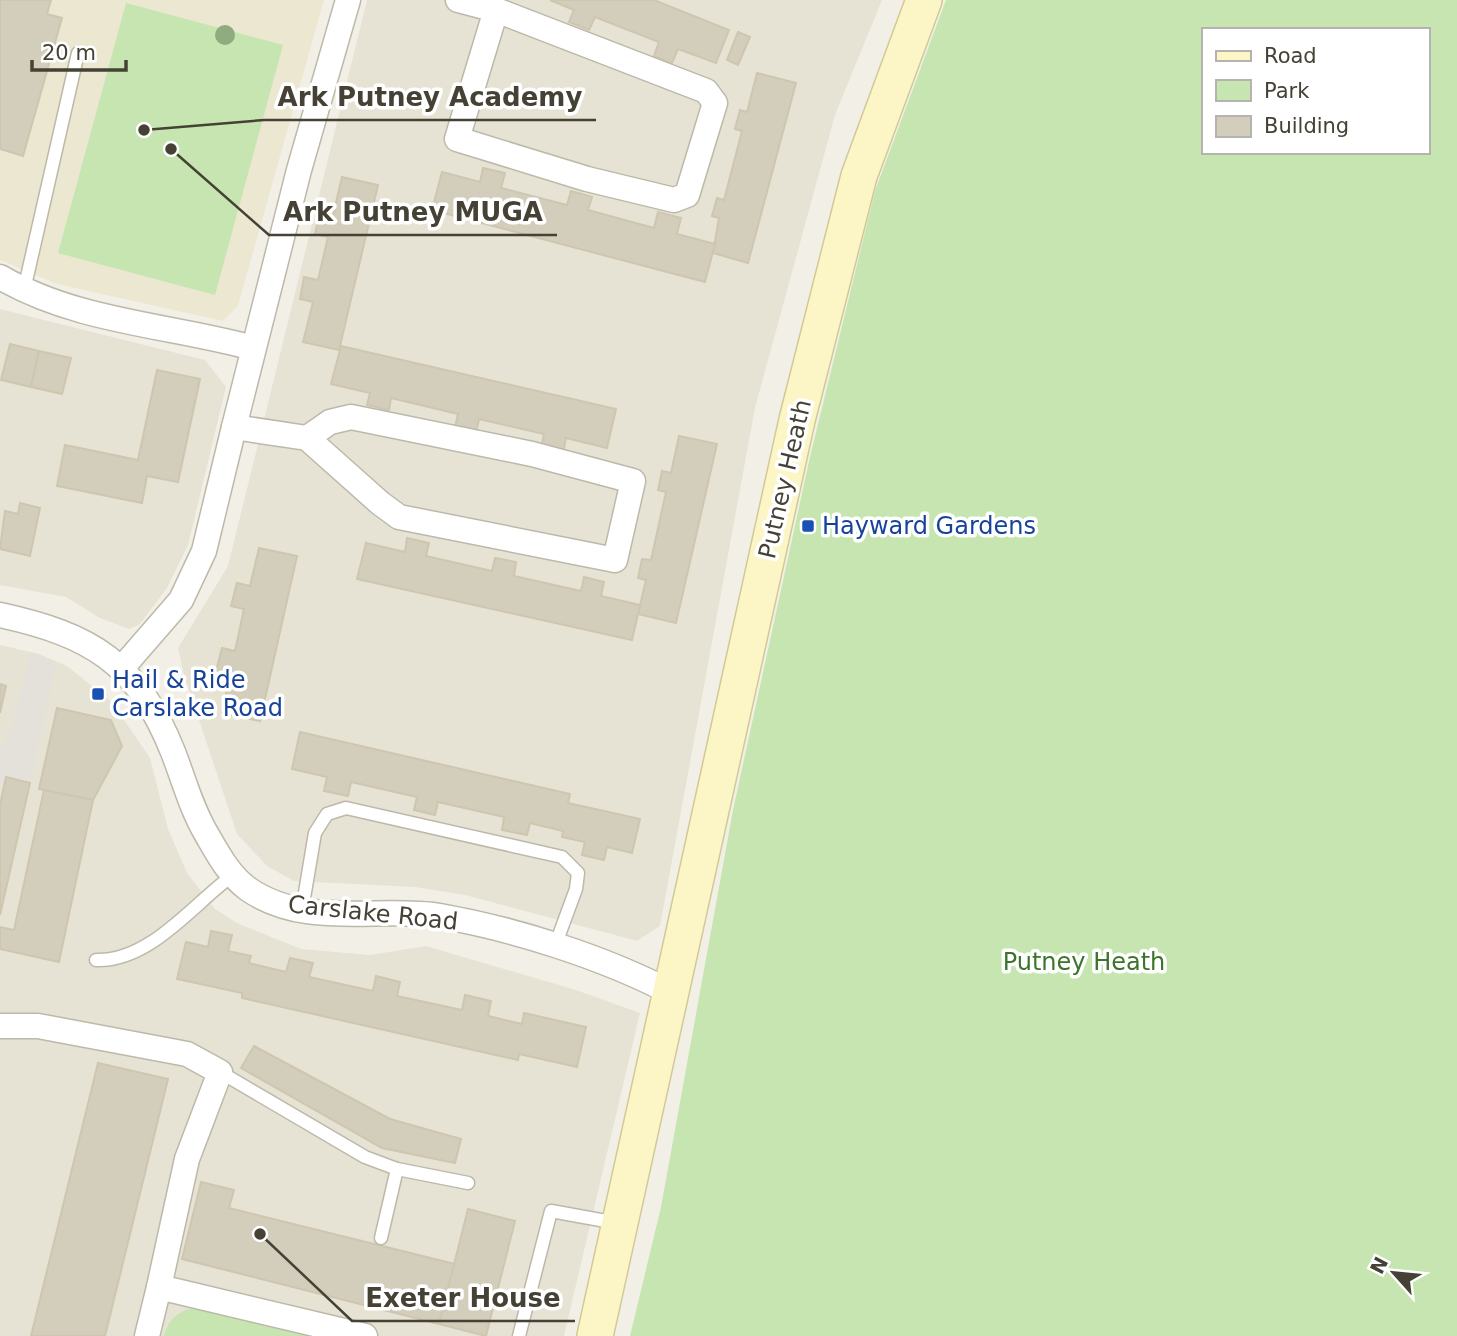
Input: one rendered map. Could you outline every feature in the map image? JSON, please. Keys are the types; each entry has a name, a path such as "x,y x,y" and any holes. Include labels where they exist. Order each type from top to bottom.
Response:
{"street":[{"path":"122,668 181,600 204,551 299,170 348,0"},
{"path":"458,0 496,10 706,92 715,103 687,195 674,200 587,179 457,139 496,10"},
{"name":"Putney Heath","path":"596,1336 797,420 859,176 924,0"},
{"path":"0,277 23,291 94,314 253,348"},
{"path":"234,427 307,438 380,503 400,517 615,561 633,481 532,454 351,417 330,422 307,438"},
{"name":"Carslake Road","path":"0,615 76,636 122,668 149,704 173,751 195,815 233,875 249,889 302,910 358,915 438,916 555,946 626,969 670,992"},
{"path":"0,1026 38,1026 187,1054 220,1072 187,1159 147,1336"},
{"path":"159,1287 365,1336"}],"lane":[{"path":"23,291 78,53"},
{"path":"302,910 315,833 327,814 346,808 562,857 578,873 576,889 555,946"},
{"path":"96,960 107,961 160,939 233,875"},
{"path":"220,1072 365,1157 397,1168 468,1183"},
{"path":"381,1238 397,1168"},
{"path":"519,1336 551,1212 620,1224"}],"shaded area":[{"path":"0,0 324,0 238,306 223,321 57,284 0,260"},
{"path":"367,0 882,0 835,115 755,408 660,926 637,941 465,895 415,887 294,881 267,866 237,834 184,675 178,648 228,566"},
{"path":"0,309 205,360 226,387 188,545 167,588 139,625 129,629 100,618 66,597 0,585"},
{"path":"0,645 39,654 67,666 112,702 150,758 168,829 187,873 215,909 237,923 301,949 370,955 426,946 576,990 640,1013 564,1336 0,1336"},
{"path":"31,652 57,662 0,915 0,749 14,724"}],"green space":[{"name":"Putney Heath","path":"946,0 1457,0 1457,1336 630,1336 661,1207 733,810 810,457 875,191"},
{"path":"126,3 283,45 215,295 58,253"},
{"path":"192,1308 208,1308 324,1336 164,1336 174,1318"}],"building":[{"path":"0,0 51,0 47,14 62,18 23,156 0,149"},
{"path":"550,0 654,0 729,30 716,63 678,49 672,63 654,56 659,42 595,17 589,30 569,22 574,10"},
{"path":"738,32 750,37 738,65 727,60"},
{"path":"757,73 796,83 748,263 713,253 719,218 712,216 717,198 724,200 742,131 735,129 740,110 747,112"},
{"path":"483,168 505,173 501,188 567,205 571,191 592,197 588,210 654,228 658,212 681,218 677,234 715,244 705,282 432,210 442,172 480,182"},
{"path":"342,177 378,185 339,350 303,342 313,302 300,299 304,277 318,280 328,237 315,234 320,212 333,215"},
{"path":"10,344 39,351 31,387 1,380"},
{"path":"341,346 616,409 607,448 566,438 563,453 541,448 544,434 479,419 476,432 455,427 458,414 391,398 389,410 367,405 370,393 331,384"},
{"path":"39,351 71,358 62,394 31,387"},
{"path":"157,370 200,379 178,482 147,476 142,503 57,486 65,445 138,460"},
{"path":"679,436 717,444 676,623 638,614 646,580 638,578 642,559 651,560 666,492 658,490 662,471 671,473"},
{"path":"20,503 40,508 30,556 0,549 5,511 18,514"},
{"path":"407,538 429,543 426,556 492,571 495,558 516,562 514,576 581,591 584,577 604,582 601,596 640,605 632,640 357,579 366,543 405,552"},
{"path":"259,548 297,556 260,721 222,713 230,674 216,671 222,648 235,651 244,609 231,606 237,583 250,586"},
{"path":"0,684 6,686 0,713"},
{"path":"57,708 111,720 122,746 93,800 39,789"},
{"path":"300,732 570,794 568,803 640,819 632,853 607,847 604,860 582,855 585,842 562,837 563,831 530,823 527,835 502,830 504,817 438,802 435,815 414,810 417,797 351,782 348,796 324,791 327,777 292,769"},
{"path":"6,777 30,783 0,915 0,805"},
{"path":"44,790 93,800 59,962 0,949 0,927 14,930"},
{"path":"211,931 232,935 228,951 251,956 249,963 286,972 290,958 313,963 309,977 373,991 376,976 400,982 397,996 462,1010 465,995 491,1001 488,1016 522,1024 524,1013 586,1027 577,1067 519,1054 518,1060 242,998 242,993 177,979 186,942 208,947"},
{"path":"254,1046 390,1119 461,1139 455,1163 382,1148 241,1068"},
{"path":"98,1063 168,1079 105,1336 31,1336"},
{"path":"201,1182 234,1190 229,1208 455,1264 439,1324 182,1259"},
{"path":"468,1209 515,1221 486,1336 439,1324"}],"place":[{"name":"Ark Putney Academy","path":"144,130"},
{"name":"Ark Putney MUGA","path":"171,149"},
{"name":"Hayward Gardens","path":"808,526"},
{"name":"Hail & Ride Carslake Road","path":"98,694"},
{"name":"Exeter House","path":"260,1234"}]}
